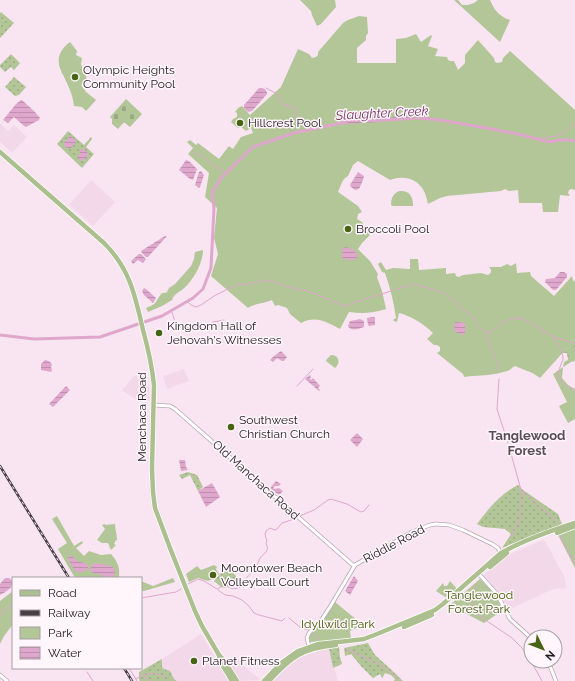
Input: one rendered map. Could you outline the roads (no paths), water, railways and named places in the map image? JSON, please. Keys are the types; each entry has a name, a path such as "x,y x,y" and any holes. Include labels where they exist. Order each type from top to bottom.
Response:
{"main road":[{"name":"Menchaca Road","path":"0,152 113,252 128,276 135,294 153,375 152,468 155,508 202,626 219,655 237,681"},
{"path":"264,681 278,666 298,651 309,648 363,642 437,613 502,553 522,543 575,523"},
{"path":"479,574 508,552 575,526"},
{"path":"269,681 291,659 309,648"},
{"name":"Menchaca Road","path":"219,655 220,661 232,681"},
{"path":"277,672 278,666"}],"street":[{"name":"Old Manchaca Road","path":"153,405 170,406 175,409 354,566"},
{"name":"Riddle Road","path":"309,648 307,638 309,633 326,613 354,566 412,532 426,526 436,524 449,525 492,544 502,553"},
{"path":"479,574 497,594 510,619 523,631"},
{"path":"551,669 556,681"},
{"path":"0,675 6,681"}],"water":[{"path":"259,88 265,90 267,94 252,111 248,112 244,108 244,105"},
{"path":"21,100 40,118 26,127 14,117 8,123 3,120"},
{"path":"411,117 427,119 344,124 343,121 344,119 359,118"},
{"path":"70,136 76,140 76,142 71,148 68,148 64,146 64,143"},
{"path":"81,149 84,149 89,155 81,161 78,158"},
{"path":"186,160 197,169 193,180 179,170"},
{"path":"201,171 204,175 199,188 195,185 199,172"},
{"path":"358,172 364,176 359,189 355,190 350,185"},
{"path":"167,236 148,257 142,253 141,251"},
{"path":"346,247 354,250 358,255 357,258 352,260 344,259 342,257 342,250"},
{"path":"139,254 146,259 143,263 138,260 133,264 131,261"},
{"path":"560,272 567,274 567,277 556,290 553,290 545,282 546,279 555,278"},
{"path":"144,288 156,298 153,303 144,295 142,291"},
{"path":"374,317 375,325 369,326 367,318"},
{"path":"360,319 364,321 364,327 357,329 349,328 348,326 350,321"},
{"path":"455,322 465,323 465,333 463,335 456,332 454,329"},
{"path":"281,351 287,357 284,361 277,358 273,362 270,360 274,356"},
{"path":"45,360 52,364 51,372 41,370 41,364"},
{"path":"310,375 310,379 311,380 313,378 320,386 318,388 320,390 319,391 305,379"},
{"path":"66,386 70,390 53,407 49,404"},
{"path":"357,433 363,439 357,447 350,440"},
{"path":"179,460 185,460 188,470 181,471"},
{"path":"276,481 281,484 273,488 279,488 283,491 279,495 271,489"},
{"path":"212,483 220,497 206,507 198,491"},
{"path":"70,556 77,561 88,564 88,569 82,572 75,571 68,559"},
{"path":"95,563 111,566 115,569 115,574 112,577 108,577 91,572 90,570 92,565"},
{"path":"354,576 358,581 350,595 345,591"},
{"path":"5,578 9,578 12,580 12,586 9,590 0,595 0,584"}],"waterway":[{"path":"266,88 277,94 282,104 295,108 299,131"},
{"name":"Slaughter Creek","path":"420,118 486,128 549,142 559,140 575,141"},
{"name":"Slaughter Creek","path":"0,335 34,339 100,337 162,316 193,298 203,289 211,268 214,208 212,193 221,178 253,147 294,133 346,122"},
{"path":"536,139 556,136 564,133 575,124"},
{"path":"194,153 202,156 214,166 222,170 225,175"},
{"path":"187,301 196,307 236,285 267,280 311,292 344,306 413,284 445,293 473,318 486,333 495,330 505,321 513,318 523,319 553,337 575,343"},
{"path":"171,310 175,322 179,328 200,326 209,323"},
{"path":"213,322 224,320"},
{"path":"486,333 499,370"},
{"path":"554,338 563,355 559,372 560,379 564,385 575,390"},
{"path":"297,386 313,369"},
{"path":"499,379 497,409 508,443"},
{"path":"510,450 521,490 554,519 556,523"},
{"path":"511,537 520,519 521,490"},
{"path":"300,516 314,510 331,499 347,504 361,512 364,511 369,505"},
{"path":"188,584 198,579 217,589 223,586 234,589 242,586 245,580 255,570 260,558 267,550 265,535 266,531 270,528 275,530 282,523 297,518"},
{"path":"560,534 575,563"},
{"path":"476,585 473,602 475,610 481,617 512,638 523,649"},
{"path":"142,598 176,592 181,589"},
{"path":"218,590 225,595 233,596 242,600 254,613 282,621 285,618"},
{"path":"0,615 4,610 12,606"},
{"path":"289,618 301,628 309,630"},
{"path":"313,633 320,640"},
{"path":"346,649 389,670 401,681"},
{"path":"130,669 137,681"},
{"path":"535,669 542,681"},
{"path":"87,672 93,681"},
{"path":"136,679 142,675 148,674 158,674 167,677"},
{"path":"143,676 151,681"}],"railway":[{"path":"0,466 68,577"},
{"path":"125,669 132,681"}],"place":[{"name":"Olympic Heights Community Pool","path":"75,77"},
{"name":"Hillcrest Pool","path":"240,123"},
{"name":"Broccoli Pool","path":"348,229"},
{"name":"Kingdom Hall of Jehovah's Witnesses","path":"159,333"},
{"name":"Southwest Christian Church","path":"231,427"},
{"name":"Moontower Beach Volleyball Court","path":"213,575"},
{"name":"Planet Fitness","path":"194,661"}],"district":[{"name":"Tanglewood Forest","path":"527,442"}],"park label":[{"name":"Tanglewood Forest Park","path":"479,602"},
{"name":"Idyllwild Park","path":"338,624"}]}
